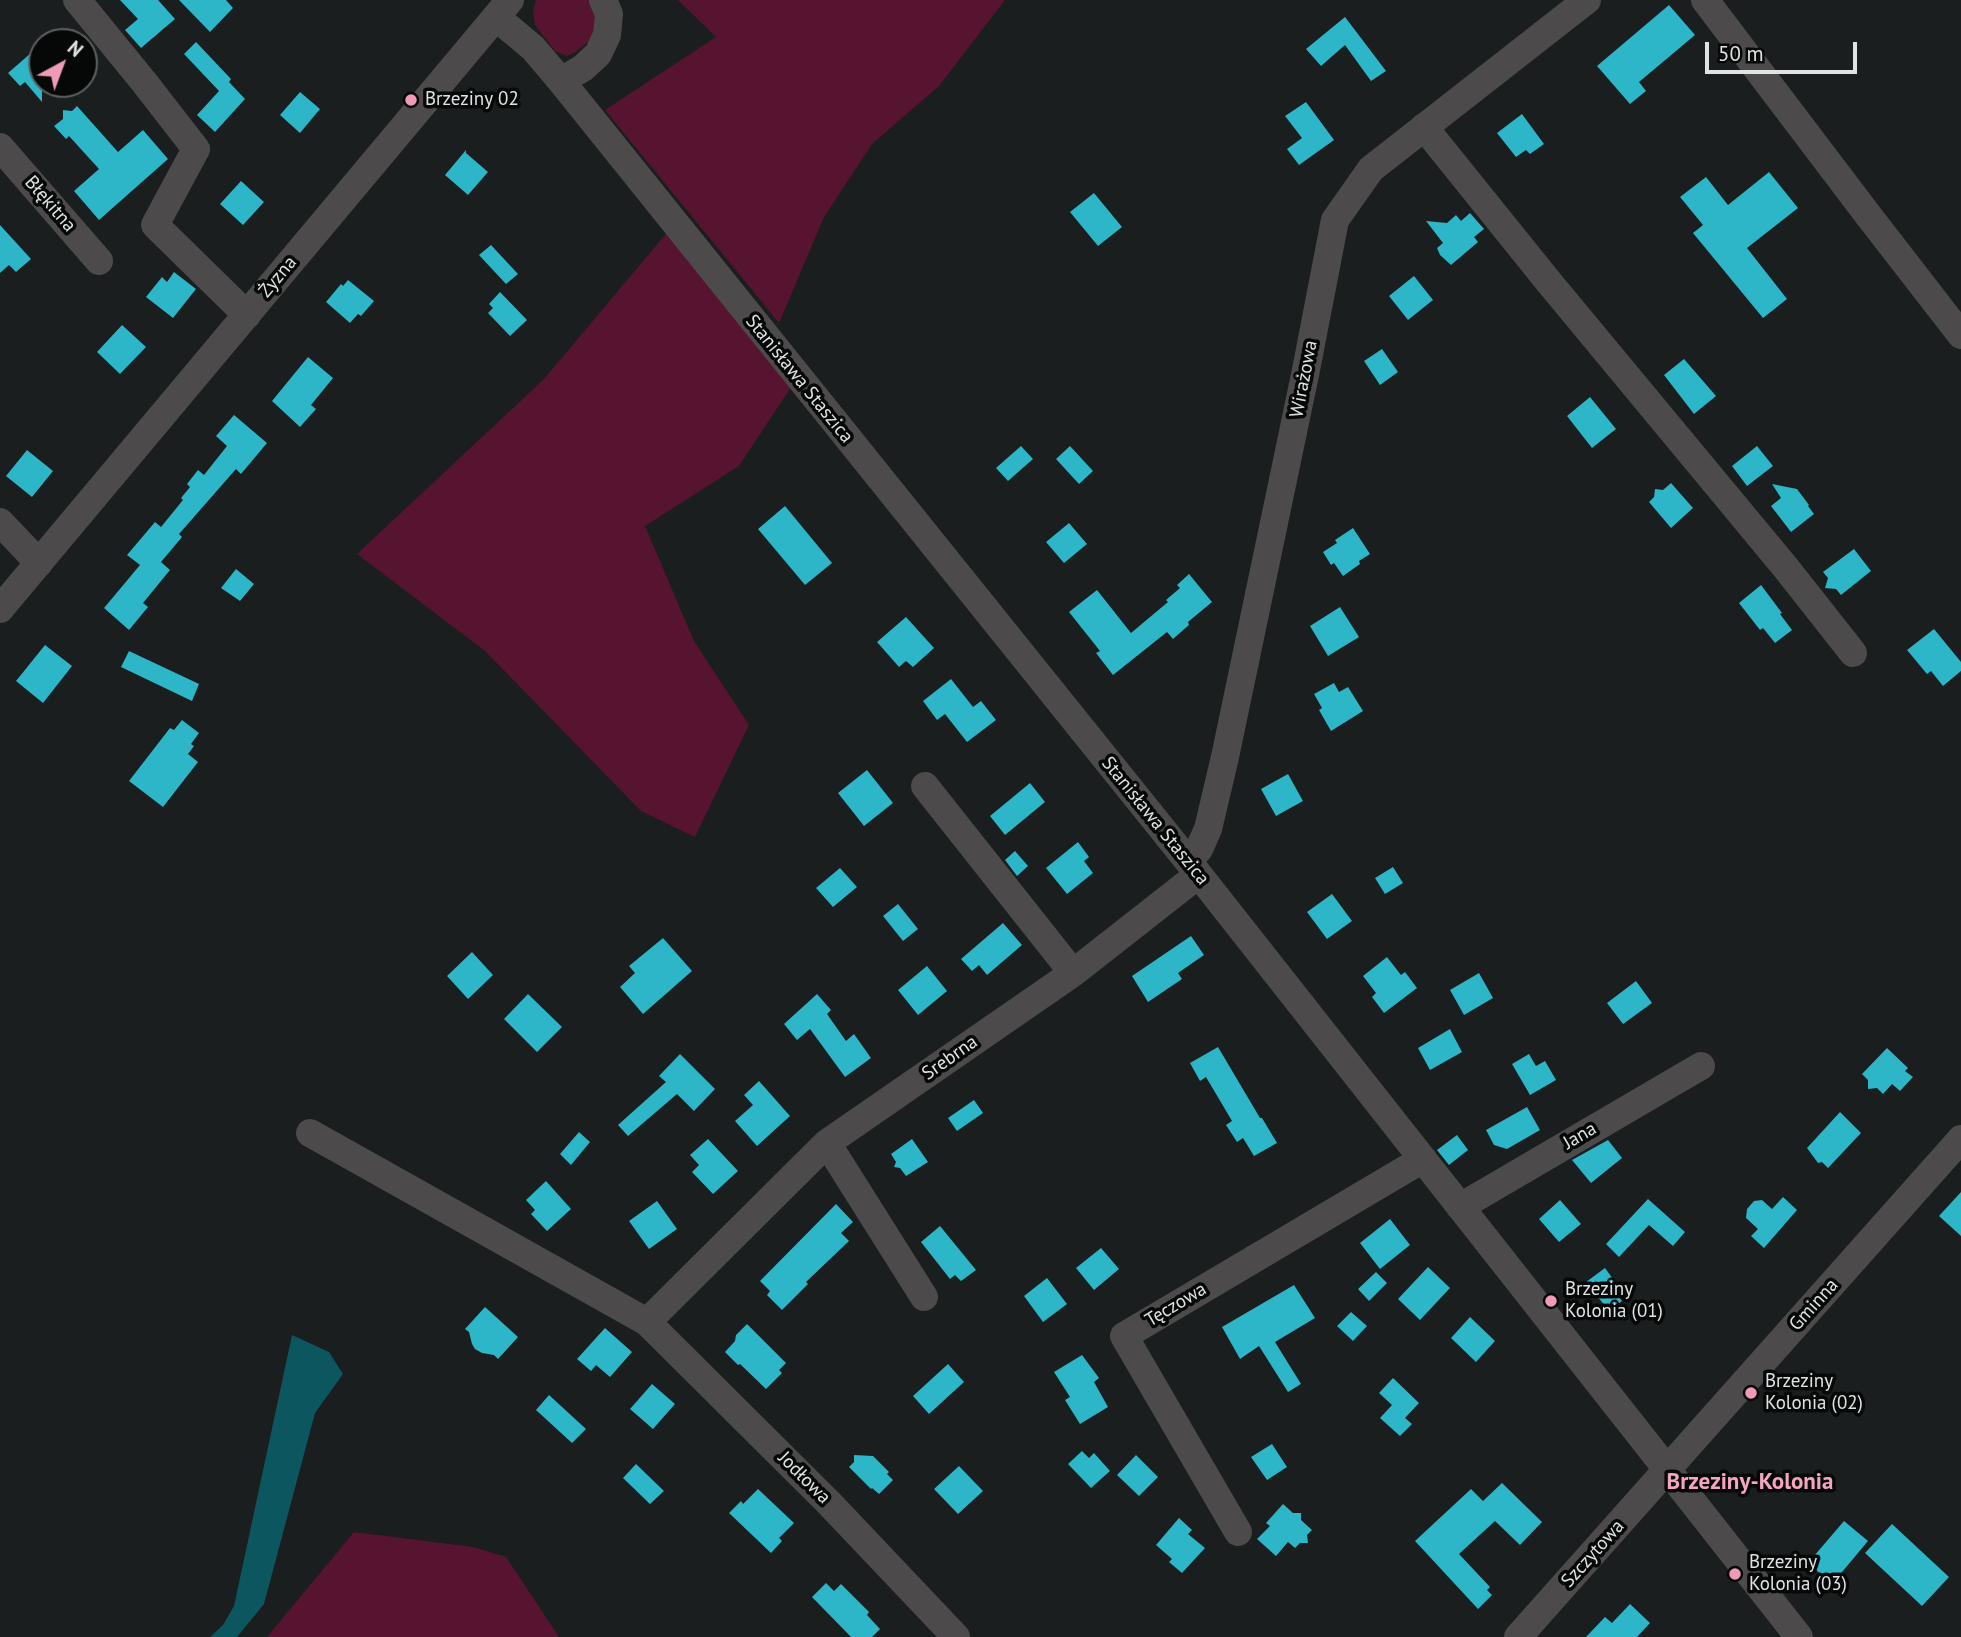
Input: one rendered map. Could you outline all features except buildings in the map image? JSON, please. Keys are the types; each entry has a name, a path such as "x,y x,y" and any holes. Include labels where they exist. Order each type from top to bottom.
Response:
{"street":[{"path":"77,0 196,149 155,225 247,314"},
{"path":"561,81 583,68 598,54 607,35 608,14 603,0"},
{"name":"Wirażowa","path":"1193,868 1208,829 1225,757 1335,220 1371,169 1587,0"},
{"path":"1705,0 1961,335"},
{"name":"Żyzna","path":"0,609 503,8"},
{"name":"Stanisława Staszica","path":"503,8 1193,868 1800,1637"},
{"path":"1424,127 1853,653"},
{"name":"Błękitna","path":"0,147 99,261"},
{"path":"0,522 43,559"},
{"path":"925,786 1073,973"},
{"name":"Srebrna","path":"647,1322 827,1143 1073,973 1193,868"},
{"name":"Jana","path":"1460,1207 1701,1066"},
{"name":"Jodłowa","path":"310,1133 647,1322 829,1503 956,1637"},
{"name":"Gminna","path":"1667,1470 1961,1139"},
{"path":"827,1143 925,1297"},
{"name":"Tęczowa","path":"1238,1532 1124,1336 1423,1159"},
{"name":"Szczytowa","path":"1518,1637 1667,1470"}],"shaded area":[{"path":"536,0 590,0 597,12 596,26 590,40 567,56 555,51 535,25 533,12"},
{"path":"678,0 1005,0 939,86 872,144 824,217 779,323 605,110 716,37"},
{"path":"670,229 795,381 739,466 645,526 694,641 749,725 695,837 641,811 485,651 357,554 544,379"},
{"path":"354,1532 473,1547 506,1557 559,1637 267,1637"}],"water":[{"path":"292,1335 329,1352 343,1374 315,1413 264,1604 237,1637 210,1637 223,1625 234,1606"}],"place":[{"name":"Brzeziny 02","path":"411,100"},
{"name":"Brzeziny Kolonia (01)","path":"1551,1301"},
{"name":"Brzeziny Kolonia (02)","path":"1751,1393"},
{"name":"Brzeziny Kolonia (03)","path":"1735,1574"}],"district":[{"name":"Brzeziny-Kolonia","path":"1750,1482"}]}
